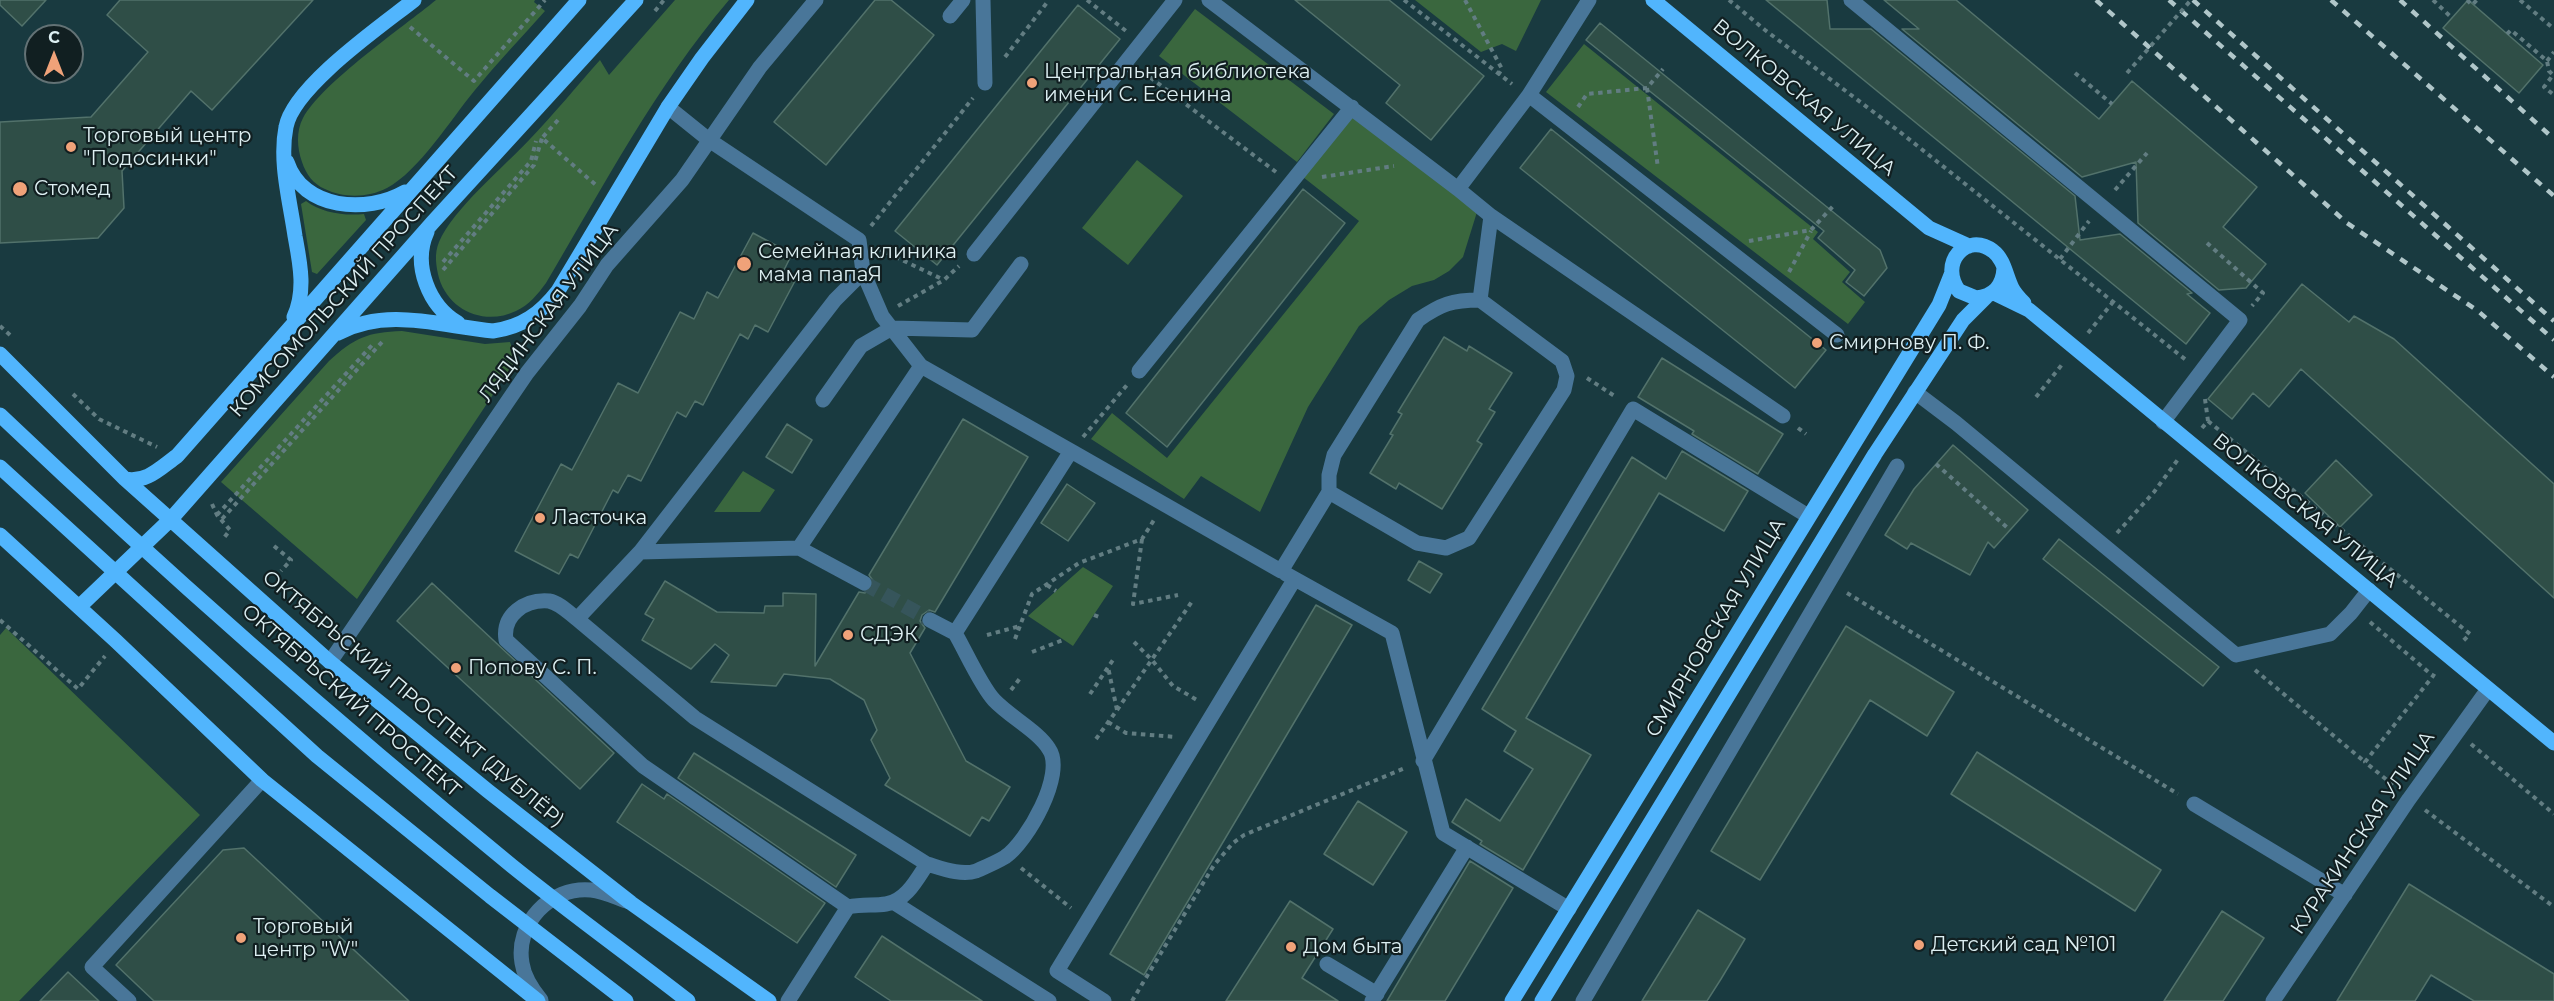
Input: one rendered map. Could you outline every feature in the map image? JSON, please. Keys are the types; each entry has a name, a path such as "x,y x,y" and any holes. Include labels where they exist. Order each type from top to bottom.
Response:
{"main road":[{"path":"287,330 297,312 301,284 284,147 286,125 298,101 326,71 414,0"},
{"name":"КОМСОМОЛЬСКИЙ ПРОСПЕКТ","path":"125,479 137,481 148,478 177,456 579,0"},
{"name":"КОМСОМОЛЬСКИЙ ПРОСПЕКТ","path":"79,607 171,519 433,222 636,0"},
{"name":"ЛЯДИНСКАЯ УЛИЦА","path":"325,344 347,328 388,319 421,320 493,331 507,329 522,324 546,306 558,291 668,107 747,0"},
{"name":"ВОЛКОВСКАЯ УЛИЦА","path":"1653,0 1929,228 1942,244 1959,291 1976,298 1990,295 2029,310"},
{"path":"284,147 289,167 299,182 316,196 329,202 359,205 374,203 398,196 417,182"},
{"path":"433,222 424,237 422,254 429,292 436,305 445,314 467,328"},
{"name":"ВОЛКОВСКАЯ УЛИЦА","path":"1929,228 1969,246 1988,247 2001,259 2013,291 2029,310 2554,743"},
{"path":"1951,271 1961,250 1969,246"},
{"path":"1542,1001 1915,392 1971,309 2000,286 2004,268"},
{"name":"СМИРНОВСКАЯ УЛИЦА","path":"1512,1001 1938,305 1951,271"},
{"name":"ОКТЯБРЬСКИЙ ПРОСПЕКТ (ДУБЛЁР)","path":"0,354 125,479 330,662 488,791 631,903 769,1001"},
{"name":"ОКТЯБРЬСКИЙ ПРОСПЕКТ","path":"0,415 89,500 339,722 513,867 688,1001"},
{"path":"0,467 317,756 490,896 626,1001"},
{"path":"0,535 262,780 540,1001"}],"street":[{"name":"ЛЯДИНСКАЯ УЛИЦА","path":"330,662 527,373 580,306 607,265 677,187 760,67 816,0"},
{"path":"950,16 963,0"},
{"path":"983,0 985,83"},
{"path":"974,254 1175,0"},
{"path":"1209,0 1352,106 1491,216 1783,416"},
{"path":"1458,189 1529,95 1589,0"},
{"path":"1851,0 2240,321 2163,422"},
{"path":"1529,95 1837,335"},
{"path":"1138,371 1352,106"},
{"path":"668,107 709,140 859,240 863,272 887,322 921,366 1294,580 1392,633 1443,833 1569,909"},
{"path":"1480,300 1491,216"},
{"path":"823,400 861,346 887,322 972,330 1021,264"},
{"path":"577,619 640,552 835,300 863,272"},
{"path":"1281,571 1329,492 1329,475 1334,455 1418,320 1438,306 1457,300 1480,300 1562,361 1567,376 1564,390 1469,538 1446,548 1417,543 1329,492"},
{"path":"799,548 921,366"},
{"path":"1915,392 1956,423 2236,655 2330,634 2369,590"},
{"path":"1423,761 1633,409 1808,516"},
{"path":"955,633 1071,451"},
{"path":"1584,1001 1897,466"},
{"path":"640,552 799,548 864,583"},
{"path":"1104,1001 1058,971 1294,580"},
{"path":"927,864 899,899 893,902 848,907 643,766 506,640 504,630 508,619 519,607 549,601 561,606 695,718 927,864 950,871 974,872 1006,856 1031,826 1050,788 1055,763 1049,748 993,700 955,633 930,620"},
{"name":"КУРАКИНСКАЯ УЛИЦА","path":"2273,1001 2409,799 2488,688"},
{"path":"129,1001 92,967 262,780"},
{"path":"2194,804 2345,896"},
{"path":"1327,964 1375,997 1467,848"},
{"path":"540,1001 526,979 521,946 525,931 533,916 544,904 574,891 590,890 631,903"},
{"path":"893,902 1049,1001"},
{"path":"788,1001 848,907"}],"path":[{"path":"395,15 474,81 545,0"},
{"path":"944,280 859,240 1049,0"},
{"path":"1087,0 1142,43"},
{"path":"1404,0 1498,75 1529,95"},
{"path":"1465,0 1502,69 1498,75"},
{"path":"1730,0 1765,30 1900,132 2201,372 2208,421 2470,634"},
{"path":"2127,73 2191,0"},
{"path":"2433,0 2452,18"},
{"path":"2467,0 2472,5 2477,0"},
{"path":"2520,0 2554,29"},
{"path":"2507,34 2511,30 2547,61 2549,71 2553,75 2544,87 2554,95"},
{"path":"2547,61 2554,52"},
{"path":"1127,60 1291,182 1422,161"},
{"path":"1567,124 1587,94 1647,88 1663,69"},
{"path":"2075,73 2112,104"},
{"path":"1647,88 1662,199"},
{"path":"563,114 542,138 612,200"},
{"path":"1779,291 1811,230 1834,204"},
{"path":"1723,246 1811,230"},
{"path":"2207,243 2263,293 2240,321"},
{"path":"887,322 944,280 974,254"},
{"path":"0,326 14,339"},
{"path":"1562,361 1633,409"},
{"path":"1071,451 1138,371"},
{"path":"68,389 99,419 177,456"},
{"path":"2105,546 2154,492 2208,421"},
{"path":"1936,464 2010,531"},
{"path":"204,483 217,515 230,531"},
{"path":"1165,504 1142,539 1133,604 1178,595"},
{"path":"1016,639 1032,594 1079,563 1142,539"},
{"path":"274,546 291,560 281,571"},
{"path":"1047,585 1056,591"},
{"path":"1847,593 2194,804"},
{"path":"1096,739 1193,600"},
{"path":"0,620 78,689 103,660"},
{"path":"987,635 1020,626"},
{"path":"1032,652 1064,640"},
{"path":"1134,642 1173,686 1215,710"},
{"path":"2236,655 2409,799 2554,907"},
{"path":"1090,694 1115,657"},
{"path":"1108,667 1117,710"},
{"path":"2365,762 2433,676"},
{"path":"1108,722 1126,734 1177,737 1194,745"},
{"path":"2457,732 2554,814"},
{"path":"1132,1001 1214,865 1233,843 1244,835 1423,761"},
{"path":"1006,856 1087,921"}],"green space":[{"path":"436,0 535,0 534,2 545,11 483,80 423,157 399,180 372,194 356,196 332,192 321,187 308,174 300,157 298,134 303,118 313,104 345,72"},
{"path":"675,0 729,0 654,102 546,283 525,306 504,315 481,316 460,307 444,290 437,269 437,246 446,229 467,202 539,129 600,60 609,75"},
{"path":"1415,0 1541,0 1516,51 1502,44 1481,52"},
{"path":"1195,9 1334,114 1297,162 1159,56"},
{"path":"1584,44 1818,232 1813,239 1850,272 1842,282 1865,302 1848,324 1546,92"},
{"path":"1353,116 1477,212 1463,257 1449,271 1434,280 1412,286 1389,300 1359,326 1308,407 1260,512 1201,476 1184,499 1091,439 1112,413 1167,458 1359,221 1303,177"},
{"path":"1137,160 1183,196 1128,265 1082,228"},
{"path":"306,201 334,213 364,214 366,220 317,274 312,272 301,204"},
{"path":"402,331 485,344 510,342 516,360 357,599 221,482 338,353 362,338 380,333"},
{"path":"743,471 775,490 760,512 714,512"},
{"path":"1083,567 1113,586 1073,646 1028,616"},
{"path":"6,628 200,815 19,1001 0,1001 0,635"}],"building":[{"path":"0,0 46,0 22,26 0,5"},
{"name":"Торговый центр \"Подосинки\"","path":"120,0 313,0 212,110 191,91 122,171 124,208 98,238 0,243 0,122 91,117 148,52 107,15"},
{"path":"875,0 891,0 934,35 826,165 774,122"},
{"path":"1295,0 1389,0 1484,76 1431,140 1386,103 1400,85"},
{"path":"1766,0 1827,0 1830,29 1871,29 2075,196 2080,240 2120,234 2192,293 2187,294 2210,313 2186,344"},
{"path":"1884,0 1956,0 2099,119 2132,81 2257,187 2223,227 2266,264 2246,288 2219,290 2138,223 2136,162 2082,177 1902,29 1919,29"},
{"path":"2468,0 2543,65 2519,93 2443,28"},
{"path":"1078,5 1120,39 937,265 895,231"},
{"path":"1600,23 1880,250 1887,268 1864,296 1846,282 1855,270 1818,238 1824,231 1586,40"},
{"path":"1551,129 1826,350 1795,388 1520,168"},
{"path":"1303,189 1345,223 1167,447 1126,413"},
{"path":"753,233 792,254 783,272 796,279 768,332 755,325 748,339 740,334 703,405 695,401 686,417 677,412 641,481 628,475 618,493 613,490 578,558 570,554 559,574 515,551 561,464 572,470 618,383 638,393 680,312 694,319 707,292 718,298"},
{"path":"2302,284 2349,322 2354,316 2394,339 2554,484 2554,598 2301,369 2269,407 2253,393 2232,419 2208,399"},
{"path":"1444,337 1467,351 1469,346 1512,373 1489,409 1495,412 1477,441 1482,444 1442,509 1399,483 1396,489 1370,473 1393,435 1390,434 1402,414 1398,412"},
{"path":"1662,358 1783,434 1758,474 1692,434 1694,431 1638,397"},
{"path":"963,419 1028,457 935,612 929,610 922,615 920,621 925,628 910,653 966,761 1010,787 989,821 982,817 970,836 885,785 890,778 871,740 877,730 864,700 830,679 784,674 776,686 711,682 729,655 715,644 691,669 642,640 654,619 645,614 665,581 717,612 764,613 765,606 783,606 783,593 816,594 815,666 859,592 865,593 872,588 874,582 869,575"},
{"path":"787,424 812,440 792,473 766,457"},
{"path":"1953,445 2028,510 1994,548 1988,542 1970,575 1911,543 1907,549 1885,535 1914,489"},
{"path":"1682,451 1748,491 1724,531 1659,493 1526,718 1591,755 1523,870 1480,844 1482,841 1452,822 1466,799 1500,821 1533,769 1504,751 1516,731 1482,709 1632,457 1666,479"},
{"path":"2336,460 2372,495 2340,527 2305,493"},
{"path":"1067,484 1095,503 1068,541 1041,523"},
{"path":"2059,539 2219,667 2203,686 2043,559"},
{"path":"1419,561 1442,574 1430,593 1408,580"},
{"path":"432,583 614,753 580,789 397,621"},
{"path":"1316,605 1352,625 1144,975 1110,954"},
{"path":"1846,626 1954,692 1927,736 1870,700 1760,880 1711,851"},
{"path":"1977,752 2161,870 2135,911 1951,794"},
{"path":"694,753 856,855 836,887 678,778"},
{"path":"642,784 664,799 667,794 825,903 797,943 617,822"},
{"path":"1358,801 1407,832 1373,885 1324,854"},
{"name":"Торговый центр \"W\"","path":"244,848 409,1001 154,1001 116,965 223,850"},
{"path":"1470,861 1513,888 1445,1001 1387,1001"},
{"path":"2409,884 2554,974 2554,1001 2474,1001 2431,975 2415,1001 2337,1001"},
{"name":"Дом быта","path":"1290,901 1333,929 1302,978 1338,1001 1226,1001"},
{"path":"1698,910 1745,939 1721,979 1707,1001 1642,1001"},
{"path":"2222,911 2264,938 2223,1001 2164,1001"},
{"path":"882,936 982,1001 891,1001 855,977"},
{"path":"68,972 99,1001 40,1001"}],"tunnel":[{"path":"864,583 930,620"}],"railway":[{"path":"2096,0 2347,223 2478,311 2554,377"},
{"path":"2169,0 2554,340"},
{"path":"2193,0 2554,321"},
{"path":"2331,0 2554,196"},
{"path":"2400,0 2554,139"}],"place":[{"name":"Центральная библиотека имени С. Есенина","path":"1032,83"},
{"name":"Торговый центр \"Подосинки\"","path":"71,147"},
{"name":"Стомед","path":"20,189"},
{"name":"Семейная клиника мама папаЯ","path":"744,264"},
{"name":"Смирнову П. Ф.","path":"1817,343"},
{"name":"Ласточка","path":"540,518"},
{"name":"СДЭК","path":"848,635"},
{"name":"Попову С. П.","path":"456,668"},
{"name":"Торговый центр \"W\"","path":"241,938"},
{"name":"Детский сад №101","path":"1919,945"},
{"name":"Дом быта","path":"1291,947"}]}
